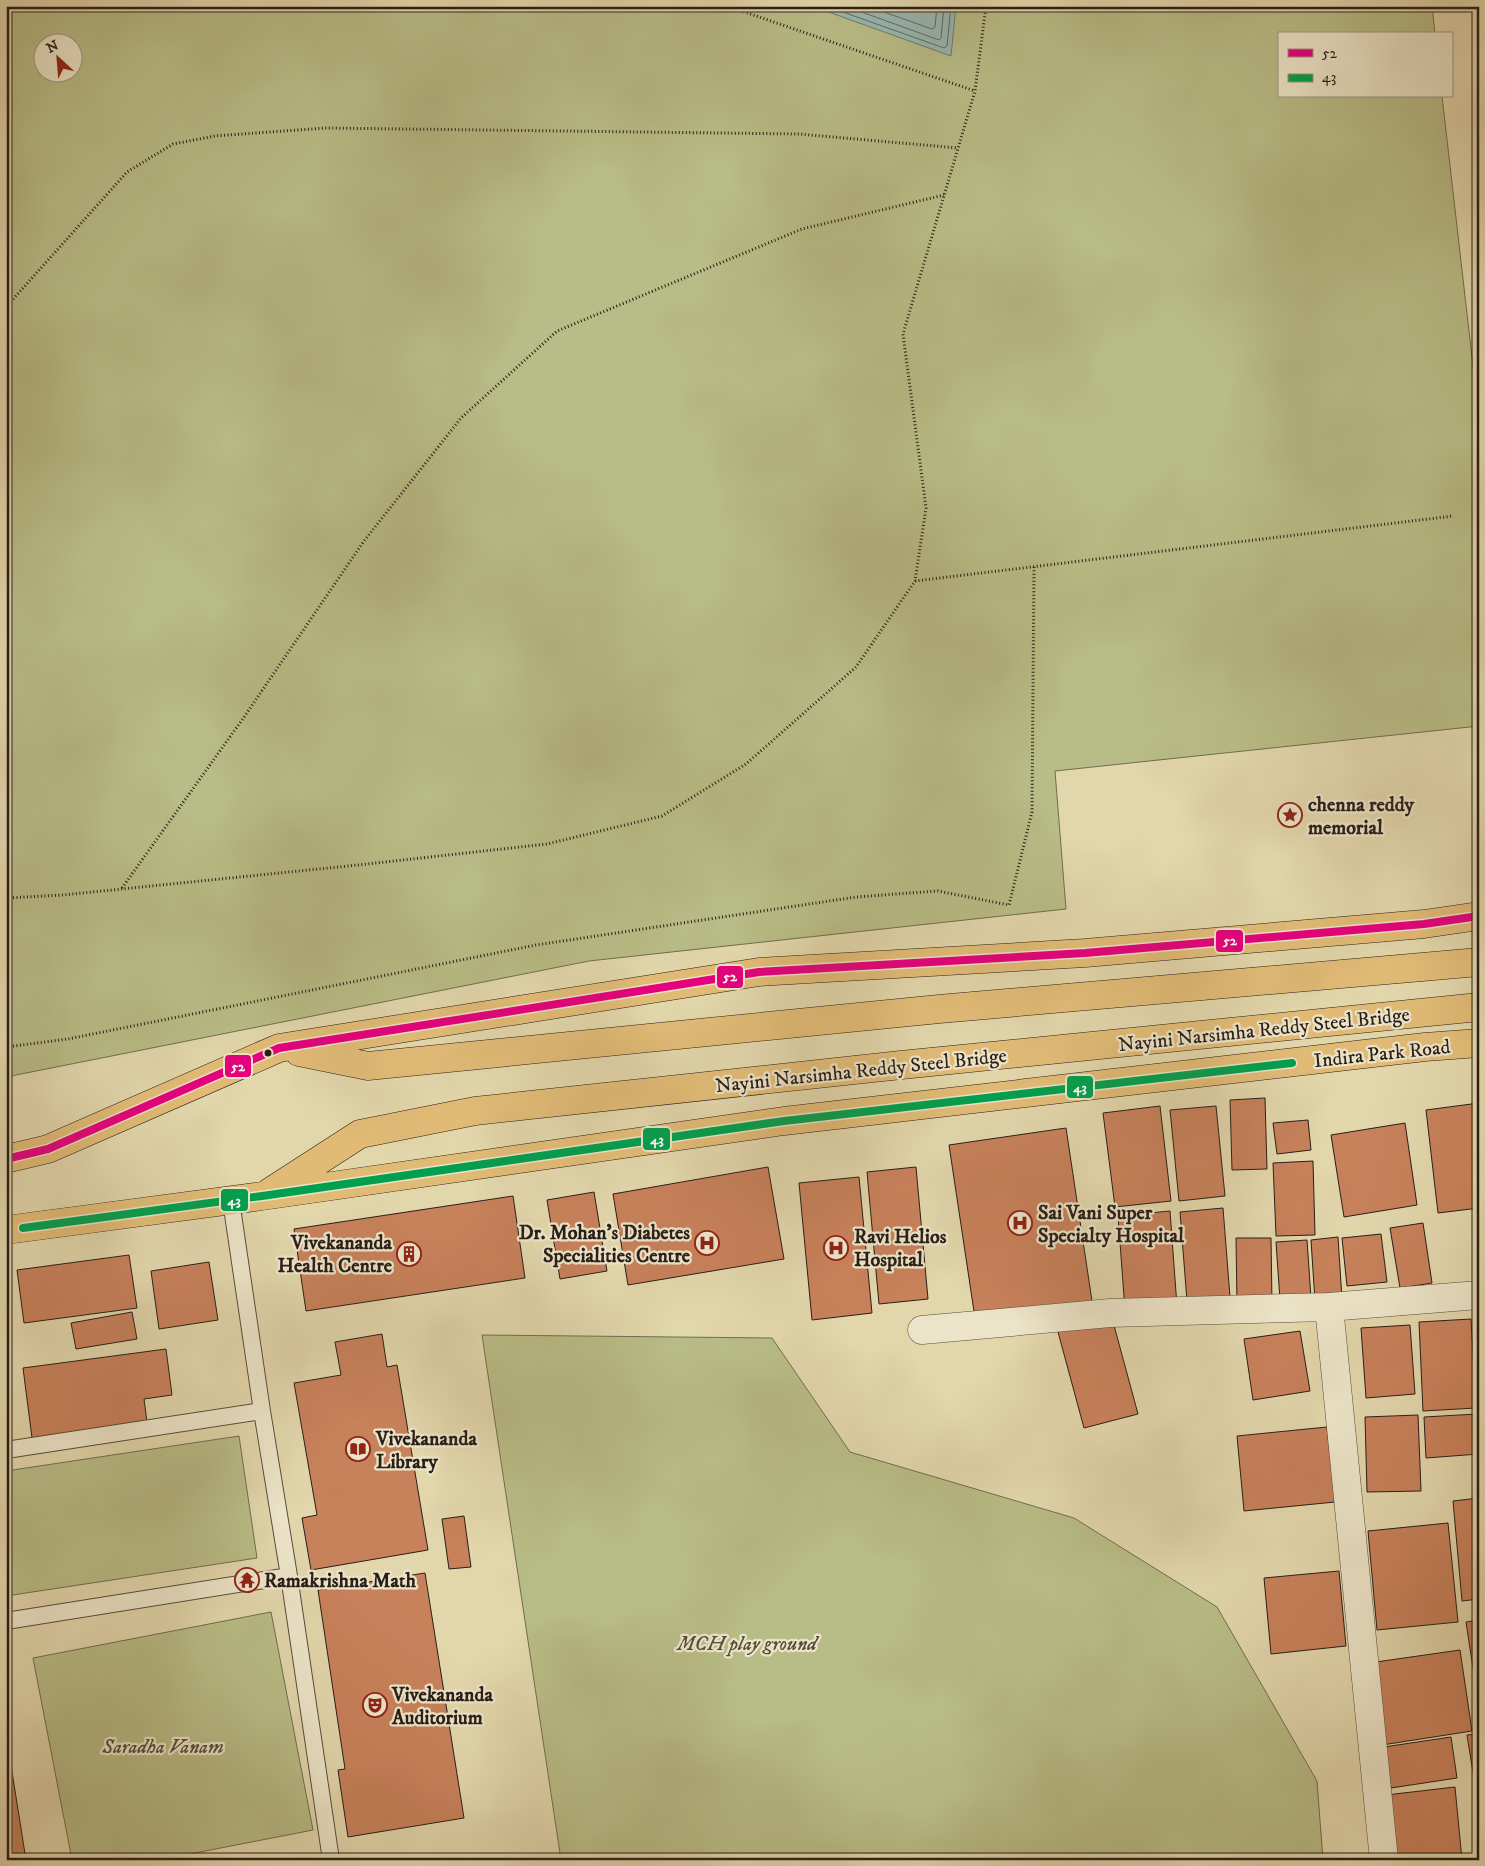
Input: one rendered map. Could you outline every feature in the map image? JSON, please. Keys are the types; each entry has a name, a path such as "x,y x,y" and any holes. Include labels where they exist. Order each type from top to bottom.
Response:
{"main road":[{"path":"1424,924 1479,902"},
{"path":"6,1159 48,1149 279,1048 759,972 1085,953 1424,924 1479,916"},
{"path":"279,1048 368,1066 939,1009 1479,962"},
{"name":"Nayini Narsimha Reddy Steel Bridge","path":"262,1196 360,1134 475,1111 891,1066 1479,1007"},
{"name":"Indira Park Road","path":"6,1230 231,1201 784,1121 1479,1042"}],"street":[{"path":"922,1330 1110,1313 1328,1307 1479,1295"},
{"path":"1328,1307 1384,1860"}],"lane":[{"path":"231,1201 262,1411 290,1576 331,1860"},
{"path":"6,1450 262,1411"},
{"path":"6,1621 290,1576"}],"path":[{"path":"727,6 975,91"},
{"path":"6,898 358,865 547,844 662,816 746,764 856,667 916,581 926,508 903,334 975,91 986,6"},
{"path":"6,307 127,172 172,144 215,136 326,128 799,134 958,148"},
{"path":"121,888 242,720 364,541 461,418 557,331 802,229 944,195"},
{"path":"916,581 1453,516"},
{"path":"6,1047 68,1039 536,945 856,897 938,891 1009,905 1032,812 1034,567"}],"green space":[{"path":"6,6 1432,6 1435,32 1278,32 1278,98 1442,98 1479,418 1479,726 1055,771 1066,909 589,961 6,1077"},
{"name":"MCH play ground","path":"482,1335 772,1338 850,1452 1074,1518 1217,1607 1317,1781 1323,1860 561,1860"},
{"path":"239,1436 257,1558 6,1596 6,1471"},
{"name":"Saradha Vanam","path":"271,1612 313,1830 159,1860 72,1860 33,1658"}],"water":[{"path":"812,6 956,6 951,56"}],"building":[{"path":"1265,1098 1267,1169 1232,1170 1230,1100"},
{"path":"1479,1103 1479,1208 1438,1213 1426,1110"},
{"path":"1160,1106 1171,1201 1115,1207 1103,1113"},
{"path":"1216,1106 1225,1196 1179,1201 1170,1110"},
{"path":"1308,1120 1311,1150 1277,1154 1273,1123"},
{"path":"1405,1123 1417,1205 1344,1217 1331,1135"},
{"name":"Sai Vani Super Specialty Hospital","path":"1066,1128 1092,1301 975,1318 949,1145"},
{"path":"1313,1161 1315,1235 1276,1236 1273,1163"},
{"path":"768,1167 784,1259 628,1285 613,1194"},
{"path":"916,1167 928,1299 879,1304 867,1172"},
{"name":"Ravi Helios Hospital","path":"859,1177 872,1313 812,1320 799,1183"},
{"path":"594,1192 607,1271 560,1279 547,1200"},
{"name":"Vivekananda Health Centre","path":"513,1196 525,1278 306,1311 294,1229"},
{"path":"1223,1208 1230,1297 1187,1301 1180,1212"},
{"path":"1170,1211 1177,1306 1125,1310 1118,1216"},
{"path":"1423,1223 1432,1283 1400,1288 1390,1228"},
{"path":"1381,1234 1387,1282 1347,1286 1342,1238"},
{"path":"1338,1237 1342,1299 1315,1301 1311,1240"},
{"path":"1236,1238 1271,1238 1272,1304 1237,1304"},
{"path":"1307,1240 1311,1298 1280,1300 1276,1242"},
{"path":"129,1255 137,1308 24,1323 17,1270"},
{"path":"209,1262 218,1320 159,1329 151,1271"},
{"path":"132,1312 137,1339 76,1349 71,1323"},
{"path":"1112,1318 1138,1414 1084,1428 1058,1332"},
{"path":"1471,1319 1476,1408 1423,1411 1419,1322"},
{"path":"1410,1325 1415,1394 1366,1398 1361,1328"},
{"path":"1300,1331 1310,1391 1253,1400 1244,1339"},
{"name":"Vivekananda Library","path":"382,1334 387,1367 397,1365 428,1550 311,1570 302,1518 317,1515 294,1383 341,1375 335,1342"},
{"path":"166,1349 172,1395 144,1399 147,1422 32,1438 23,1368"},
{"path":"1477,1414 1479,1454 1426,1458 1424,1417"},
{"path":"1418,1415 1421,1491 1367,1492 1365,1417"},
{"path":"1327,1427 1335,1502 1244,1511 1237,1436"},
{"path":"1479,1498 1479,1599 1462,1601 1453,1501"},
{"path":"464,1516 471,1567 449,1569 442,1519"},
{"path":"1448,1523 1458,1622 1377,1630 1368,1531"},
{"path":"1339,1571 1346,1646 1271,1654 1264,1578"},
{"path":"425,1573 464,1818 348,1837 338,1770 345,1769 318,1590"},
{"path":"1479,1620 1479,1708 1466,1622"},
{"path":"1460,1650 1472,1731 1382,1745 1369,1663"},
{"path":"6,1734 26,1860 6,1860"},
{"path":"1479,1734 1479,1810 1467,1735"},
{"path":"1451,1737 1457,1778 1391,1788 1384,1747"},
{"path":"1455,1787 1462,1860 1393,1860 1386,1795"}],"transit line":[{"name":"52","path":"6,1159 48,1149 279,1048 759,972 1085,953 1424,924 1479,916"},
{"name":"43","path":"23,1228 262,1196 784,1121 1292,1063"}],"place":[{"name":"chenna reddy memorial","path":"1290,815"},
{"name":"Sai Vani Super Specialty Hospital","path":"1020,1223"},
{"name":"Dr. Mohan's Diabetes Specialities Centre","path":"707,1243"},
{"name":"Ravi Helios Hospital","path":"836,1248"},
{"name":"Vivekananda Health Centre","path":"409,1254"},
{"name":"Vivekananda Library","path":"358,1449"},
{"name":"Ramakrishna Math","path":"247,1580"},
{"name":"Vivekananda Auditorium","path":"375,1705"}]}
